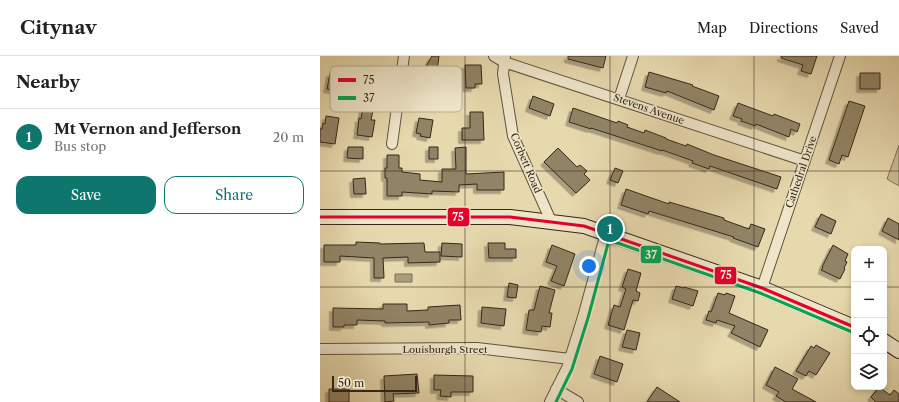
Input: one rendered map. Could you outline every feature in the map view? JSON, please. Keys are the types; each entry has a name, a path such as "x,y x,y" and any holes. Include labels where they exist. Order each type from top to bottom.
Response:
{"main road":[{"path":"320,217 510,217 584,226 762,288 851,325"},
{"path":"887,344 899,351"}],"street":[{"path":"403,66 404,56"},
{"name":"Stevens Avenue","path":"494,56 805,161"},
{"path":"619,99 633,56"},
{"name":"Cathedral Drive","path":"762,288 840,56"},
{"name":"Corbett Road","path":"505,59 503,74 513,136 551,221"},
{"path":"392,144 396,112"},
{"path":"550,402 570,359 606,233"},
{"name":"Louisburgh Street","path":"320,349 477,348 570,359"},
{"path":"556,389 578,402"}],"shaded area":[{"path":"899,145 899,186 887,179"},
{"path":"395,274 412,274 412,282 395,282"}],"building":[{"path":"432,56 439,56 438,66 426,66"},
{"path":"568,56 606,56 603,68 568,59"},
{"path":"781,56 817,56 811,74 801,71 803,65 781,58"},
{"path":"465,65 481,65 482,84 475,84 475,88 466,88"},
{"path":"649,72 693,85 692,86 719,96 714,110 667,91 666,93 645,87"},
{"path":"330,73 330,90 327,89"},
{"path":"860,73 880,73 880,89 860,89"},
{"path":"533,96 554,104 550,116 529,108"},
{"path":"849,101 865,106 848,157 842,155 839,164 829,160"},
{"path":"738,103 800,124 797,132 791,129 789,137 756,124 755,126 741,121 742,119 733,116"},
{"path":"573,108 617,123 618,121 628,125 627,127 644,133 645,130 686,146 687,144 714,155 781,177 777,189 710,166 709,169 692,163 693,161 662,150 569,122"},
{"path":"362,112 373,112 371,120 375,120 372,137 357,135 359,118 361,119"},
{"path":"470,112 483,112 484,140 462,140 462,128 470,128"},
{"path":"326,116 339,118 335,144 320,142 320,129 322,129 323,123 325,124"},
{"path":"419,118 433,120 430,138 420,136 421,134 416,133"},
{"path":"348,147 363,147 363,159 347,158"},
{"path":"429,147 438,147 438,159 429,159"},
{"path":"466,147 466,174 504,172 504,190 477,190 477,184 459,185 459,192 432,191 432,194 402,192 402,196 387,196 387,178 385,178 385,168 387,168 387,155 399,155 399,168 402,168 402,172 420,174 420,180 442,182 442,169 456,169 455,148"},
{"path":"558,148 577,167 580,165 587,171 584,174 590,180 576,193 544,162"},
{"path":"615,168 623,171 618,183 610,180"},
{"path":"365,178 366,194 354,194 353,179"},
{"path":"626,189 669,204 669,202 724,218 724,220 749,229 751,224 765,229 758,247 733,238 734,237 649,211 648,214 621,205"},
{"path":"821,214 836,221 831,234 815,227"},
{"path":"888,218 899,224 899,240 882,231"},
{"path":"356,242 380,244 424,243 425,252 440,252 440,262 408,263 408,257 383,258 384,278 374,278 374,258 340,256 340,262 324,262 324,245 356,245"},
{"path":"442,243 462,244 462,257 441,256"},
{"path":"488,243 505,243 505,249 516,249 516,258 489,258"},
{"path":"552,245 575,254 564,286 551,281 557,266 546,262"},
{"path":"833,245 848,254 845,261 847,262 844,268 845,269 840,279 821,270"},
{"path":"628,269 641,273 636,291 640,293 638,301 633,300 624,330 608,325 614,305 620,307 626,289 622,287"},
{"path":"509,283 518,285 516,298 507,297"},
{"path":"540,286 555,290 549,313 552,313 550,327 542,326 541,332 526,330 529,310 534,310"},
{"path":"676,286 698,291 693,306 672,299"},
{"path":"718,293 725,295 726,293 735,296 729,313 768,330 760,347 731,333 735,326 717,320 716,323 706,320 709,311 711,312"},
{"path":"383,304 407,304 407,311 428,310 428,307 460,305 461,320 449,320 449,323 429,325 429,322 385,323 385,321 357,320 357,325 333,327 333,308 383,309"},
{"path":"482,307 506,309 504,326 481,323"},
{"path":"627,330 640,333 636,350 622,347"},
{"path":"816,345 830,353 816,375 809,371 806,376 796,371 811,346 814,348"},
{"path":"600,356 623,364 617,382 594,374"},
{"path":"775,367 798,379 792,389 816,402 786,402 776,396 779,392 766,385"},
{"path":"417,374 419,393 393,394 394,401 385,402 384,376"},
{"path":"434,375 473,376 473,392 451,392 451,397 440,396 441,390 434,390"},
{"path":"657,387 680,402 647,402"},
{"path":"329,389 349,389 349,402 329,402"},
{"path":"877,390 883,390 890,395 894,390 899,394 899,402 876,402 871,397"}],"transit line":[{"name":"75","path":"320,217 510,217 584,226 762,288 851,326"},
{"name":"37","path":"556,402 572,369 588,318 609,240 760,293 851,332"}],"place":[{"name":"Mt Vernon and Jefferson","path":"610,229"}]}
